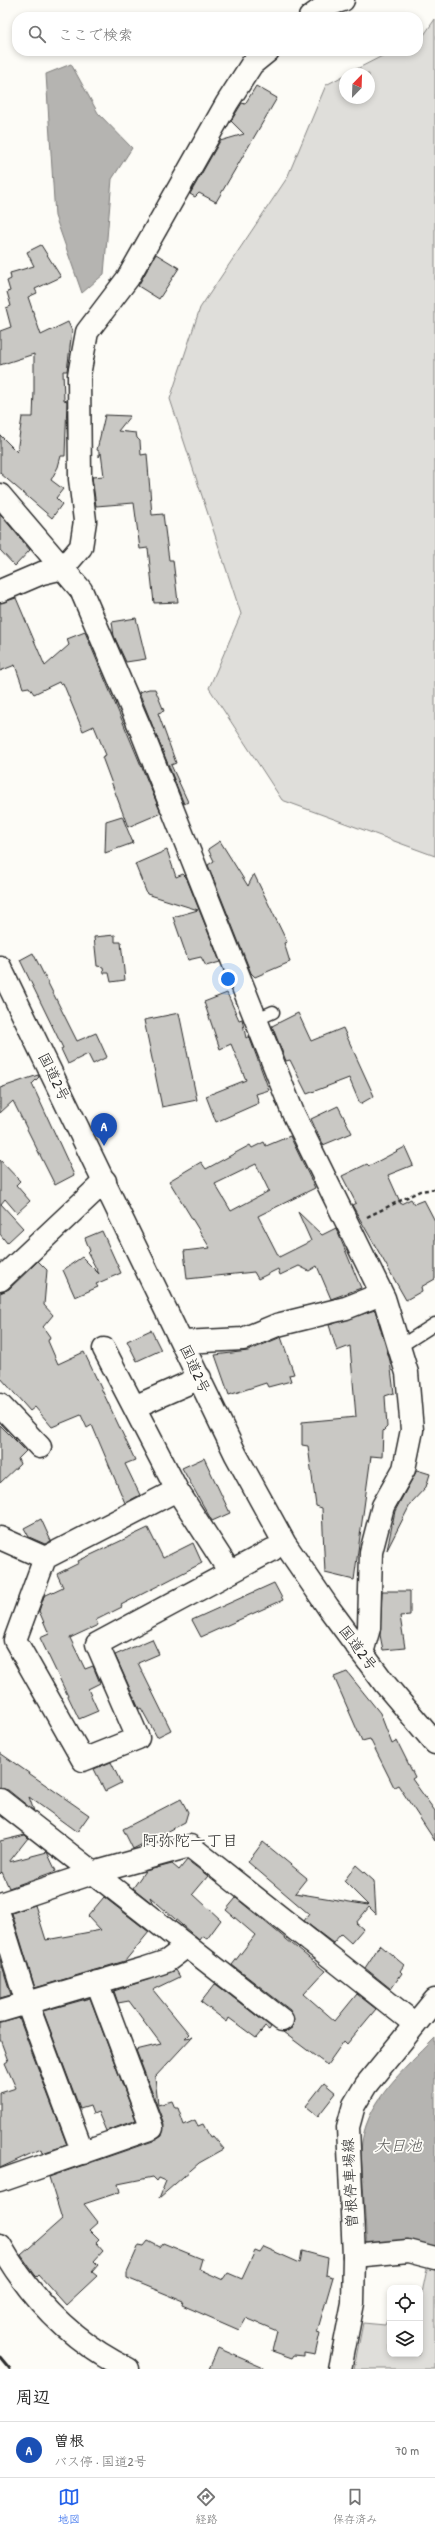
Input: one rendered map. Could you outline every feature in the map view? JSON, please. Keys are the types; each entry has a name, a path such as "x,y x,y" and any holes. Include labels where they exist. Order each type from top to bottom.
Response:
{"main road":[{"path":"317,12 325,6 343,0"},
{"path":"0,590 42,573 63,568 81,547 85,521 80,479 79,375 87,332 128,278 227,103 252,64 262,56"},
{"path":"0,495 81,590 264,1016 293,1113 381,1294 399,1347 407,1373 412,1430 404,1469 383,1506 371,1552 369,1628 362,1653"},
{"name":"国道2号","path":"0,967 183,1342 236,1455 285,1544 328,1607 362,1653 435,1743"},
{"path":"2,1275 105,1181"},
{"path":"183,1342 243,1339 277,1325 346,1308 381,1294"},
{"path":"177,1490 122,1384 119,1377 115,1370 104,1349 108,1356 114,1368 118,1375 131,1400 177,1490 230,1572"},
{"path":"134,1407 200,1378"},
{"path":"0,1405 40,1447"},
{"path":"177,1490 45,1558 15,1640 83,1760 138,1738 97,1644 272,1550"},
{"path":"0,1538 45,1558"},
{"path":"0,1800 282,2020"},
{"path":"0,1904 93,1873 190,1846 415,2024"},
{"path":"0,1917 27,2003 83,2153"},
{"path":"0,2011 167,1961 187,1946"},
{"path":"0,2181 152,2128 97,1982"},
{"name":"曽根停車場線","path":"340,2369 353,2303 354,2256 347,2146 348,2127 354,2106 366,2086 435,2000"},
{"path":"0,2245 25,2283 74,2336 109,2360 128,2369"},
{"path":"354,2256 408,2251 435,2258"}],"lane":[{"path":"399,1347 435,1324"}],"path":[{"path":"349,1226 420,1191 435,1189"}],"shaded area":[{"path":"435,19 435,856 282,800 209,688 241,614 170,399 200,308 287,178 326,85 339,78 339,104 375,104 375,68 359,68 382,56 423,56 423,36"},
{"path":"428,2264 435,2268 435,2369 354,2369 363,2323 385,2325 387,2320 387,2357 423,2357 423,2288"}],"water":[{"path":"71,64 98,113 132,148 112,179 104,274 82,293 55,216 46,74"},
{"name":"大日池","path":"435,2038 435,2251 367,2246 361,2152 363,2134 377,2103 387,2089"}],"building":[{"path":"256,86 277,98 216,202 199,193 195,197 190,194 220,141 244,134 231,121 242,103 245,104"},
{"path":"41,245 61,277 35,289 37,293 28,297 41,335 68,322 72,331 67,371 63,371 64,400 67,401 65,456 61,456 58,467 51,480 63,489 56,498 62,504 52,518 0,473 0,435 17,452 22,417 33,417 34,391 34,354 0,365 0,331 11,327 6,308 11,306 7,292 10,291 7,281 11,279 10,273 34,266 27,252"},
{"path":"156,254 179,268 159,299 138,286"},
{"path":"105,415 130,416 118,431 136,433 137,438 140,441 141,455 147,454 152,515 163,514 169,560 173,560 178,602 154,603 148,548 140,549 134,503 96,506 92,477 104,476 101,453 99,457 99,451 97,450"},
{"path":"0,514 30,550 15,566 0,550"},
{"path":"16,598 45,666 69,645 67,639 85,632 161,813 128,827 102,757 106,755 94,726 83,731 63,683 60,684 59,682 34,694 29,687 23,688 15,665 0,671 0,603"},
{"path":"136,618 146,659 126,662 114,636 112,622"},
{"path":"155,689 164,711 158,713 176,763 171,765 188,802 184,804 139,692"},
{"path":"122,816 133,843 105,853 106,821"},
{"path":"220,841 248,886 254,874 287,942 284,943 290,962 255,977 251,973 208,865 214,861 208,849"},
{"path":"167,850 176,877 183,874 186,877 220,962 206,966 201,957 188,960 173,917 198,910 147,894 135,864"},
{"path":"115,935 115,942 121,942 125,980 111,982 109,973 104,973 103,967 97,966 94,937"},
{"path":"33,953 77,1041 96,1033 107,1057 93,1064 88,1054 68,1064 61,1049 63,1048 20,960"},
{"path":"227,993 239,1020 242,1019 246,1038 249,1036 269,1090 256,1094 259,1103 216,1122 206,1096 246,1080 231,1044 220,1049 204,1002"},
{"path":"179,1013 197,1100 162,1107 144,1020"},
{"path":"298,1013 311,1041 343,1028 374,1096 360,1104 349,1078 307,1094 290,1060 286,1061 272,1026"},
{"path":"38,1075 39,1077 32,1084 74,1175 55,1185 13,1101 0,1113 0,1088"},
{"path":"338,1106 352,1133 323,1145 311,1119"},
{"path":"290,1136 315,1188 258,1216 279,1257 311,1241 298,1212 322,1235 336,1228 361,1288 331,1299 317,1266 309,1271 299,1266 280,1275 278,1269 258,1279 254,1272 187,1279 184,1251 210,1248 169,1181 201,1162 206,1169 250,1145 252,1148 264,1142 266,1146","holes":["256,1164 269,1191 231,1211 215,1184"]},
{"path":"405,1147 413,1165 388,1175 401,1204 411,1199 414,1204 424,1200 435,1221 435,1279 421,1287 422,1291 406,1300 352,1205 356,1203 342,1176 367,1164 369,1166"},
{"path":"0,1160 20,1181 16,1185 30,1201 17,1213 5,1199 1,1204 23,1228 7,1243 0,1234"},
{"path":"102,1231 121,1273 96,1284 98,1287 75,1297 63,1270 82,1257 99,1274 88,1253 90,1251 85,1238"},
{"path":"38,1261 47,1270 44,1305 53,1315 43,1327 50,1337 48,1341 58,1364 84,1352 135,1460 125,1464 140,1495 125,1503 92,1425 87,1428 81,1415 52,1427 35,1407 30,1411 0,1377 0,1293 9,1289"},
{"path":"375,1310 390,1361 394,1393 385,1396 387,1427 383,1431 382,1457 371,1456 354,1580 325,1573 322,1508 316,1506 308,1446 302,1445 302,1422 356,1417 350,1346 337,1351 329,1325"},
{"path":"151,1330 161,1350 137,1361 127,1341"},
{"path":"281,1337 294,1374 289,1375 291,1381 268,1387 266,1383 229,1395 215,1355 248,1351"},
{"path":"0,1425 26,1451 18,1459 20,1464 0,1483"},
{"path":"204,1458 230,1513 212,1521 182,1468"},
{"path":"417,1470 430,1474 426,1487 411,1503 387,1550 395,1511"},
{"path":"41,1519 51,1541 45,1544 29,1537 24,1528"},
{"path":"148,1528 163,1558 193,1543 202,1563 121,1605 122,1607 96,1620 98,1625 70,1638 85,1669 93,1666 100,1683 88,1689 98,1711 79,1719 40,1638 49,1634 39,1611 44,1596 63,1587 57,1574 79,1563 78,1561"},
{"path":"274,1583 283,1600 201,1637 192,1620"},
{"path":"382,1591 410,1591 410,1615 400,1616 405,1648 383,1650 380,1635"},
{"path":"152,1639 159,1654 138,1663 171,1730 157,1737 141,1708 139,1709 115,1655"},
{"path":"347,1672 380,1713 392,1744 397,1741 415,1777 412,1779 435,1811 435,1841 398,1785 394,1787 370,1739 362,1741 334,1677"},
{"path":"0,1753 89,1815 77,1832 29,1797 34,1811 8,1790 0,1788"},
{"path":"111,1762 121,1783 105,1791 94,1769"},
{"path":"181,1799 188,1812 185,1822 133,1849 123,1829"},
{"path":"25,1835 28,1838 9,1862 47,1852 56,1871 9,1888 2,1872 0,1874 0,1841"},
{"path":"263,1842 307,1878 295,1893 368,1905 344,1881 356,1865 374,1881 376,1914 369,1907 356,1923 363,1929 351,1943 341,1934 333,1943 304,1921 309,1914 248,1862"},
{"path":"187,1860 208,1876 193,1894 221,1920 207,1939 202,1936 199,1940 150,1897 153,1904 133,1888 145,1871 172,1864 179,1870"},
{"path":"104,1897 149,1932 125,1961 35,1988 12,1913 35,1905 46,1940 101,1930 88,1916"},
{"path":"236,1898 325,1971 304,1994 335,2021 357,1994 376,2009 347,2044 344,2041 327,2065 283,2032 292,2028 294,2022 290,2010 232,1965 255,1935 226,1910"},
{"path":"380,1945 404,1965 400,1971 402,1973 391,1989 365,1968"},
{"path":"0,1959 11,1995 0,1998"},
{"path":"176,1970 180,1977 153,1990 189,2034 185,2038 192,2037 155,2077 158,2105 172,2101 175,2108 178,2108 184,2125 195,2120 198,2126 203,2124 210,2137 213,2136 224,2149 199,2163 159,2198 166,2181 159,2178 157,2181 153,2177 118,2184 120,2192 84,2204 98,2222 89,2230 99,2240 96,2243 103,2251 94,2261 98,2265 92,2272 97,2276 66,2305 39,2275 37,2277 35,2275 21,2255 62,2219 49,2177 156,2140 162,2136 164,2124 136,2050 161,2044 129,2001 118,2003 114,1991"},
{"path":"215,1984 271,2027 269,2030 265,2027 256,2038 229,2018 227,2022 201,2002"},
{"path":"90,1998 136,2120 106,2131 98,2112 93,2114 90,2106 80,2109 43,2011"},
{"path":"19,2018 67,2145 42,2153 41,2149 0,2168 0,2093 16,2088 5,2063 8,2061 0,2039 0,2023"},
{"path":"324,2083 336,2093 318,2116 306,2106"},
{"path":"148,2241 160,2247 163,2243 202,2259 199,2269 223,2280 228,2273 242,2279 255,2251 260,2253 264,2247 300,2263 302,2251 328,2258 326,2275 333,2277 317,2332 320,2333 315,2355 304,2353 304,2356 294,2355 292,2358 272,2351 277,2331 246,2318 239,2330 182,2305 183,2301 127,2278 127,2272 139,2245 144,2246"},
{"path":"218,2348 266,2369 209,2369"}],"railway":[{"path":"0,2357 10,2369"}],"place":[{"name":"曽根","path":"104,1146"}],"district":[{"name":"阿弥陀一丁目","path":"190,1840"}]}
